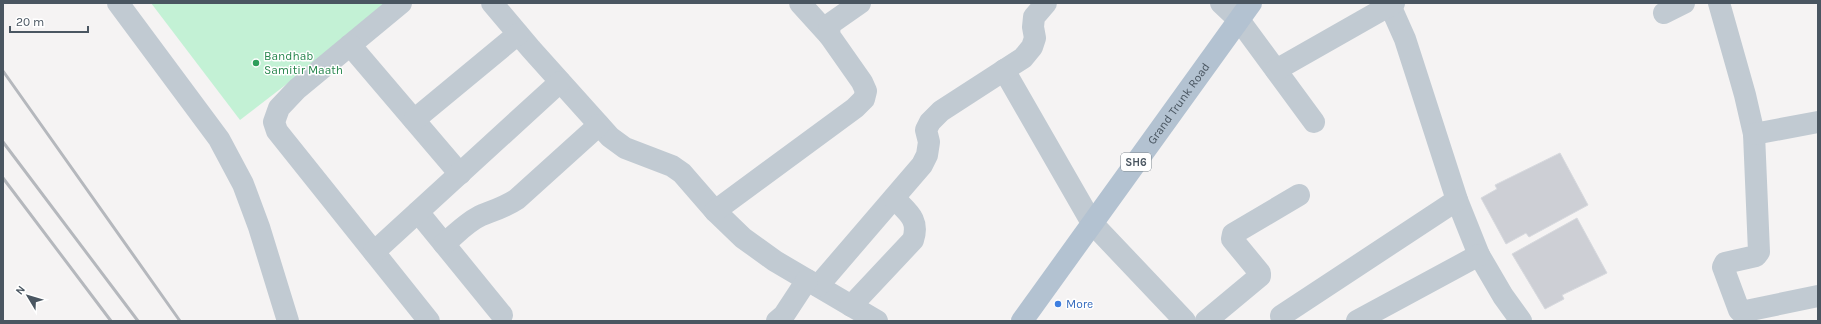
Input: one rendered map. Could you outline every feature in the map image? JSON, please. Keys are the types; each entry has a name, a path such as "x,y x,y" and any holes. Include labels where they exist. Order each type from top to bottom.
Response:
{"main road":[{"name":"Grand Trunk Road","path":"1022,321 1245,12"}],"street":[{"path":"118,3 219,139 246,191 273,270 288,321"},
{"path":"401,3 297,89 279,108 274,122 277,131 430,321"},
{"path":"492,3 610,137 625,148 672,166 682,173 715,211 743,238 775,261 877,321"},
{"path":"715,211 855,108 864,99 866,91 862,82 829,35 800,3"},
{"path":"829,35 830,24 860,3"},
{"path":"777,321 894,198 922,165 927,155 929,142 926,130 930,122 940,111 1023,58 1032,47 1035,38 1033,27 1034,17 1046,3"},
{"path":"1221,3 1245,12 1276,70 1314,122"},
{"path":"1664,13 1684,3"},
{"path":"1719,3 1745,95 1754,134 1759,252 1756,256 1725,263 1723,267 1739,310 1744,312 1818,296"},
{"path":"1276,70 1391,4 1405,39 1457,200 1479,255 1503,296 1521,321"},
{"path":"414,120 518,34"},
{"path":"350,45 460,174"},
{"path":"1004,70 1092,223 1185,321"},
{"path":"374,252 560,82"},
{"path":"1754,134 1818,122"},
{"path":"444,244 471,221 506,206 517,199 599,125"},
{"path":"1206,321 1260,276 1260,273 1232,239 1233,234 1299,195"},
{"path":"851,306 913,240 916,230 914,219 894,198"},
{"path":"1281,316 1457,200"},
{"path":"418,212 502,315"},
{"path":"1357,321 1479,255"}],"green space":[{"name":"Bandhab Samitir Maath","path":"151,3 389,3 388,6 240,120"}],"building":[{"path":"1560,153 1588,205 1529,237 1526,233 1506,244 1481,198 1497,189 1495,185"},
{"path":"1577,218 1607,273 1562,295 1564,299 1545,309 1512,254"}],"railway":[{"path":"3,71 180,321"},
{"path":"3,142 138,321"},
{"path":"3,178 111,321"}],"place":[{"name":"Bandhab Samitir Maath","path":"256,63"},
{"name":"More","path":"1058,304"}]}
